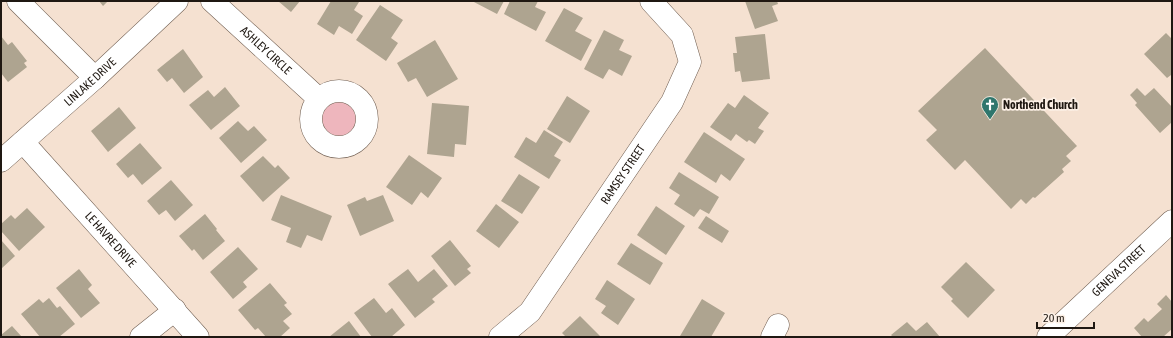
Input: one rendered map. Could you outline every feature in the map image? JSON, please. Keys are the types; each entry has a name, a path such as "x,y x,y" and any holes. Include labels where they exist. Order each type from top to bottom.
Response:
{"street":[{"path":"18,1 95,78"},
{"name":"LINLAKE DRIVE","path":"1,161 95,78 177,1"},
{"name":"ASHLEY CIRCLE","path":"212,1 319,99"},
{"name":"RAMSEY STREET","path":"500,337 530,312 672,102 690,62 682,35 651,1"},
{"name":"LE HAVRE DRIVE","path":"23,142 198,337"},
{"name":"GENEVA STREET","path":"1048,337 1172,221"},
{"path":"140,337 175,310"}],"shaded area":[{"path":"336,102 342,102 346,103 353,109 356,119 355,126 349,133 342,136 336,136 332,135 325,129 322,122 322,116 323,112 329,105"}],"building":[{"path":"99,1 108,1 103,6"},
{"path":"278,1 300,1 291,12"},
{"path":"331,1 359,2 354,10 363,16 352,34 339,26 334,35 317,24"},
{"path":"472,1 504,1 497,14"},
{"path":"510,1 538,1 535,7 546,12 536,31 504,14"},
{"path":"745,1 777,1 778,4 772,6 778,21 755,29"},
{"path":"380,5 403,20 391,38 398,43 386,61 356,40"},
{"path":"564,8 583,18 575,31 592,40 581,61 545,41"},
{"path":"604,30 624,40 619,50 632,56 622,76 609,69 603,79 584,69"},
{"path":"1166,33 1172,39 1172,77 1171,75 1167,78 1144,54"},
{"path":"765,34 770,79 742,82 740,71 735,72 733,53 737,53 735,37"},
{"path":"1,36 8,45 12,42 27,61 24,63 27,67 8,82 1,73"},
{"path":"435,40 458,79 427,97 416,78 408,82 397,63"},
{"name":"Northend Church","path":"985,48 1077,146 1066,156 1071,161 1062,169 1064,172 1035,198 1033,197 1026,204 1021,199 1011,209 965,160 955,170 926,140 937,130 918,111"},
{"path":"183,49 203,77 184,93 172,78 167,82 157,70"},
{"path":"225,87 240,106 211,130 189,105 208,90 214,97"},
{"path":"1137,88 1145,96 1154,88 1172,107 1172,122 1160,133 1135,105 1137,103 1130,95"},
{"path":"744,95 769,113 758,128 764,131 755,144 749,140 747,142 736,134 731,141 710,127 728,103 735,108"},
{"path":"567,96 590,111 570,143 547,129"},
{"path":"432,103 469,106 466,145 455,144 454,157 427,154"},
{"path":"119,107 136,128 108,152 91,131"},
{"path":"238,121 248,131 254,126 267,140 241,163 219,138"},
{"path":"544,130 563,142 554,156 561,160 549,179 514,157 526,137 536,143"},
{"path":"704,132 745,159 730,181 721,174 716,183 684,162"},
{"path":"140,143 162,168 142,185 133,174 128,178 116,164"},
{"path":"409,155 442,178 428,198 421,192 412,205 386,187"},
{"path":"263,156 275,168 278,165 290,178 263,202 240,176"},
{"path":"679,172 719,197 709,214 700,209 694,217 674,204 680,195 669,188"},
{"path":"519,174 540,187 522,214 501,201"},
{"path":"171,180 193,205 175,221 166,210 159,215 147,201"},
{"path":"281,195 332,216 322,241 307,235 301,248 286,242 291,228 271,220"},
{"path":"383,195 394,221 360,236 347,205 365,197 367,201"},
{"path":"496,204 519,222 499,248 476,231"},
{"path":"656,206 685,226 666,255 637,235"},
{"path":"27,208 45,227 19,251 1,231 1,224 11,215 15,219"},
{"path":"205,214 225,241 203,260 194,249 192,251 179,236"},
{"path":"706,216 729,231 722,243 698,228"},
{"path":"1,240 15,256 1,269"},
{"path":"450,240 471,266 467,269 471,273 455,286 431,256"},
{"path":"631,243 663,263 650,285 617,264"},
{"path":"238,247 258,269 243,282 247,287 233,299 210,272"},
{"path":"966,262 995,290 968,318 951,301 953,299 941,287"},
{"path":"79,269 92,285 88,289 100,303 81,318 56,288"},
{"path":"408,269 418,282 434,269 448,286 432,299 435,302 415,318 388,284"},
{"path":"607,280 635,299 618,325 601,313 606,306 595,299"},
{"path":"270,283 287,303 284,305 292,314 283,321 290,328 280,337 266,337 258,328 255,330 238,310"},
{"path":"1166,295 1172,302 1172,329 1163,337 1142,337 1134,328 1144,318 1148,322 1162,309 1157,304"},
{"path":"49,298 57,308 60,306 75,324 59,337 40,337 21,314 39,299 43,303"},
{"path":"374,298 386,313 392,308 405,325 391,337 372,337 354,313"},
{"path":"702,299 725,313 711,337 681,337 680,336"},
{"path":"580,316 601,337 566,337 562,333"},
{"path":"349,321 361,337 329,337"},
{"path":"907,322 916,331 927,322 940,337 893,337 891,335"},
{"path":"12,326 22,337 1,337 1,335"}],"place":[{"name":"Northend Church","path":"990,120"}]}
